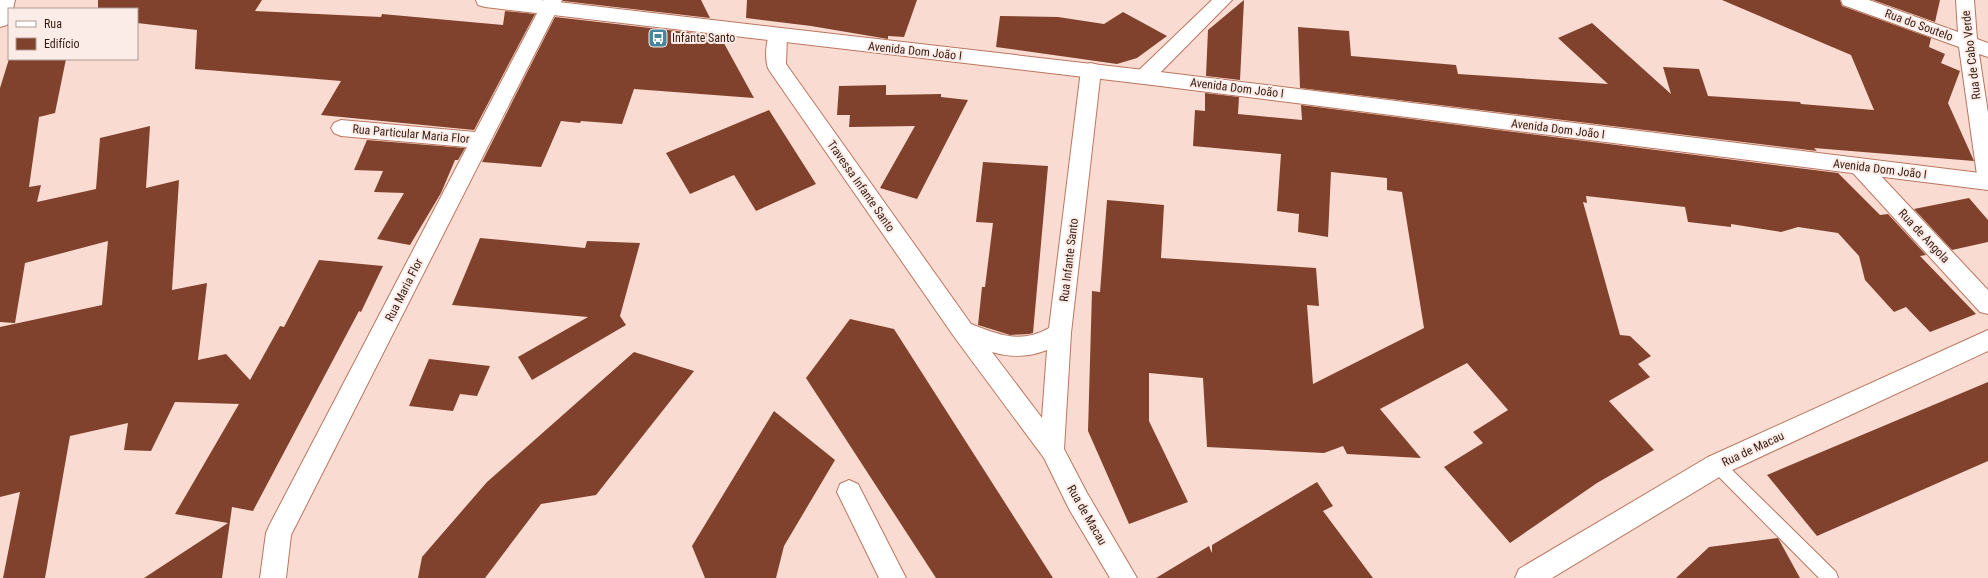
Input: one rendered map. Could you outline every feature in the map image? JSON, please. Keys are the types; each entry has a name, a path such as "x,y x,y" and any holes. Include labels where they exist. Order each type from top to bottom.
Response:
{"street":[{"path":"0,20 6,0"},
{"name":"Avenida Dom João I","path":"485,0 551,4 778,35 1092,70 1988,182"},
{"path":"1144,77 1223,0"},
{"name":"Rua do Soutelo","path":"1850,0 1988,50"},
{"name":"Rua de Cabo Verde","path":"1965,0 1968,42 1988,182"},
{"name":"Rua Maria Flor","path":"273,578 279,533 551,4"},
{"name":"Travessa Infante Santo","path":"778,35 776,66 963,331 1052,450"},
{"name":"Rua Infante Santo","path":"1052,450 1060,333 1092,70"},
{"name":"Rua Particular Maria Flor","path":"341,128 481,140"},
{"name":"Rua de Angola","path":"1860,167 1988,305"},
{"path":"963,331 985,341 1008,347 1034,346 1060,333"},
{"name":"Rua de Macau","path":"1528,578 1717,465 1988,340"},
{"name":"Rua de Macau","path":"1052,450 1078,501 1124,578"},
{"path":"849,492 893,578"}],"lane":[{"path":"1717,465 1830,578"}],"building":[{"path":"98,0 262,0 255,11 381,17 382,14 503,25 505,11 535,14 474,130 321,115 341,81 195,69 197,30 138,23 138,8 98,8"},
{"path":"701,0 710,18 563,1"},
{"path":"747,0 917,0 904,37 888,36 888,39 811,26 746,18"},
{"path":"1244,0 1240,80 1206,76 1208,30"},
{"path":"1722,0 1840,0 1842,6 1931,38 1929,47 1945,54 1941,63 1960,71 1948,103 1974,161 1814,148 1817,151 1300,88 1298,27 1349,31 1351,56 1456,65 1458,74 1608,84 1558,38 1592,23 1671,94 1663,67 1699,69 1708,96 1800,102 1801,104 1874,110 1851,55"},
{"path":"1873,0 1940,0 1935,22"},
{"path":"1123,12 1167,36 1137,58 1117,64 996,47 1000,16 1058,17 1104,24"},
{"path":"555,17 720,36 754,98 634,89 622,124 561,121 541,167 482,162"},
{"path":"9,60 66,60 55,113 39,117 29,187 41,185 37,202 96,189 100,138 150,126 146,188 179,180 172,290 207,283 198,360 226,354 250,380 280,326 284,327 319,260 383,266 361,312 359,311 253,511 232,507 222,578 144,578 228,523 175,514 239,404 175,402 151,451 124,450 128,423 70,436 45,578 3,578 20,492 0,497 0,327 102,305 108,241 25,263 15,323 0,322 0,88"},
{"path":"886,85 886,95 941,94 941,97 968,100 917,199 880,188 915,126 849,127 850,115 837,115 839,86"},
{"path":"1205,93 1239,97 1238,114 1302,120 1301,105 1838,173 1880,215 1888,214 1926,255 1920,256 1976,314 1930,332 1906,307 1894,312 1865,280 1859,256 1838,233 1798,227 1781,232 1731,224 1731,227 1688,222 1685,207 1586,196 1587,203 1583,202 1620,335 1630,336 1651,356 1638,364 1650,377 1609,401 1654,450 1597,483 1510,543 1444,467 1483,443 1473,432 1508,410 1467,363 1380,409 1421,458 1347,454 1343,446 1324,453 1207,447 1203,378 1149,373 1149,421 1188,502 1129,524 1088,431 1092,291 1100,292 1107,200 1164,205 1161,258 1316,268 1319,306 1307,305 1313,384 1424,328 1402,192 1387,190 1387,178 1331,172 1328,237 1298,232 1299,214 1277,211 1281,154 1193,146 1195,110 1205,111"},
{"path":"769,110 816,184 756,211 734,175 690,194 666,153"},
{"path":"367,140 465,148 458,160 455,160 441,193 410,245 377,239 404,193 374,192 383,171 354,170"},
{"path":"983,162 1048,166 1033,333 1010,335 978,325 982,287 985,287 993,223 976,222"},
{"path":"1969,198 1988,220 1988,242 1952,250 1914,209"},
{"path":"480,238 585,248 587,241 640,243 620,316 626,325 532,380 518,357 588,317 452,305"},
{"path":"850,319 894,329 1053,578 936,578 806,378"},
{"path":"634,352 694,371 596,495 541,504 485,578 418,578 422,557 487,482"},
{"path":"429,359 490,366 477,396 460,394 453,411 409,406"},
{"path":"1988,382 1988,461 1817,536 1767,475"},
{"path":"774,411 835,460 784,546 776,578 705,578 692,546"},
{"path":"1317,482 1333,506 1323,511 1373,578 1156,578 1209,546 1212,553 1212,545"},
{"path":"1778,538 1800,578 1676,578 1709,547"}],"place":[{"name":"Infante Santo","path":"658,38"}]}
